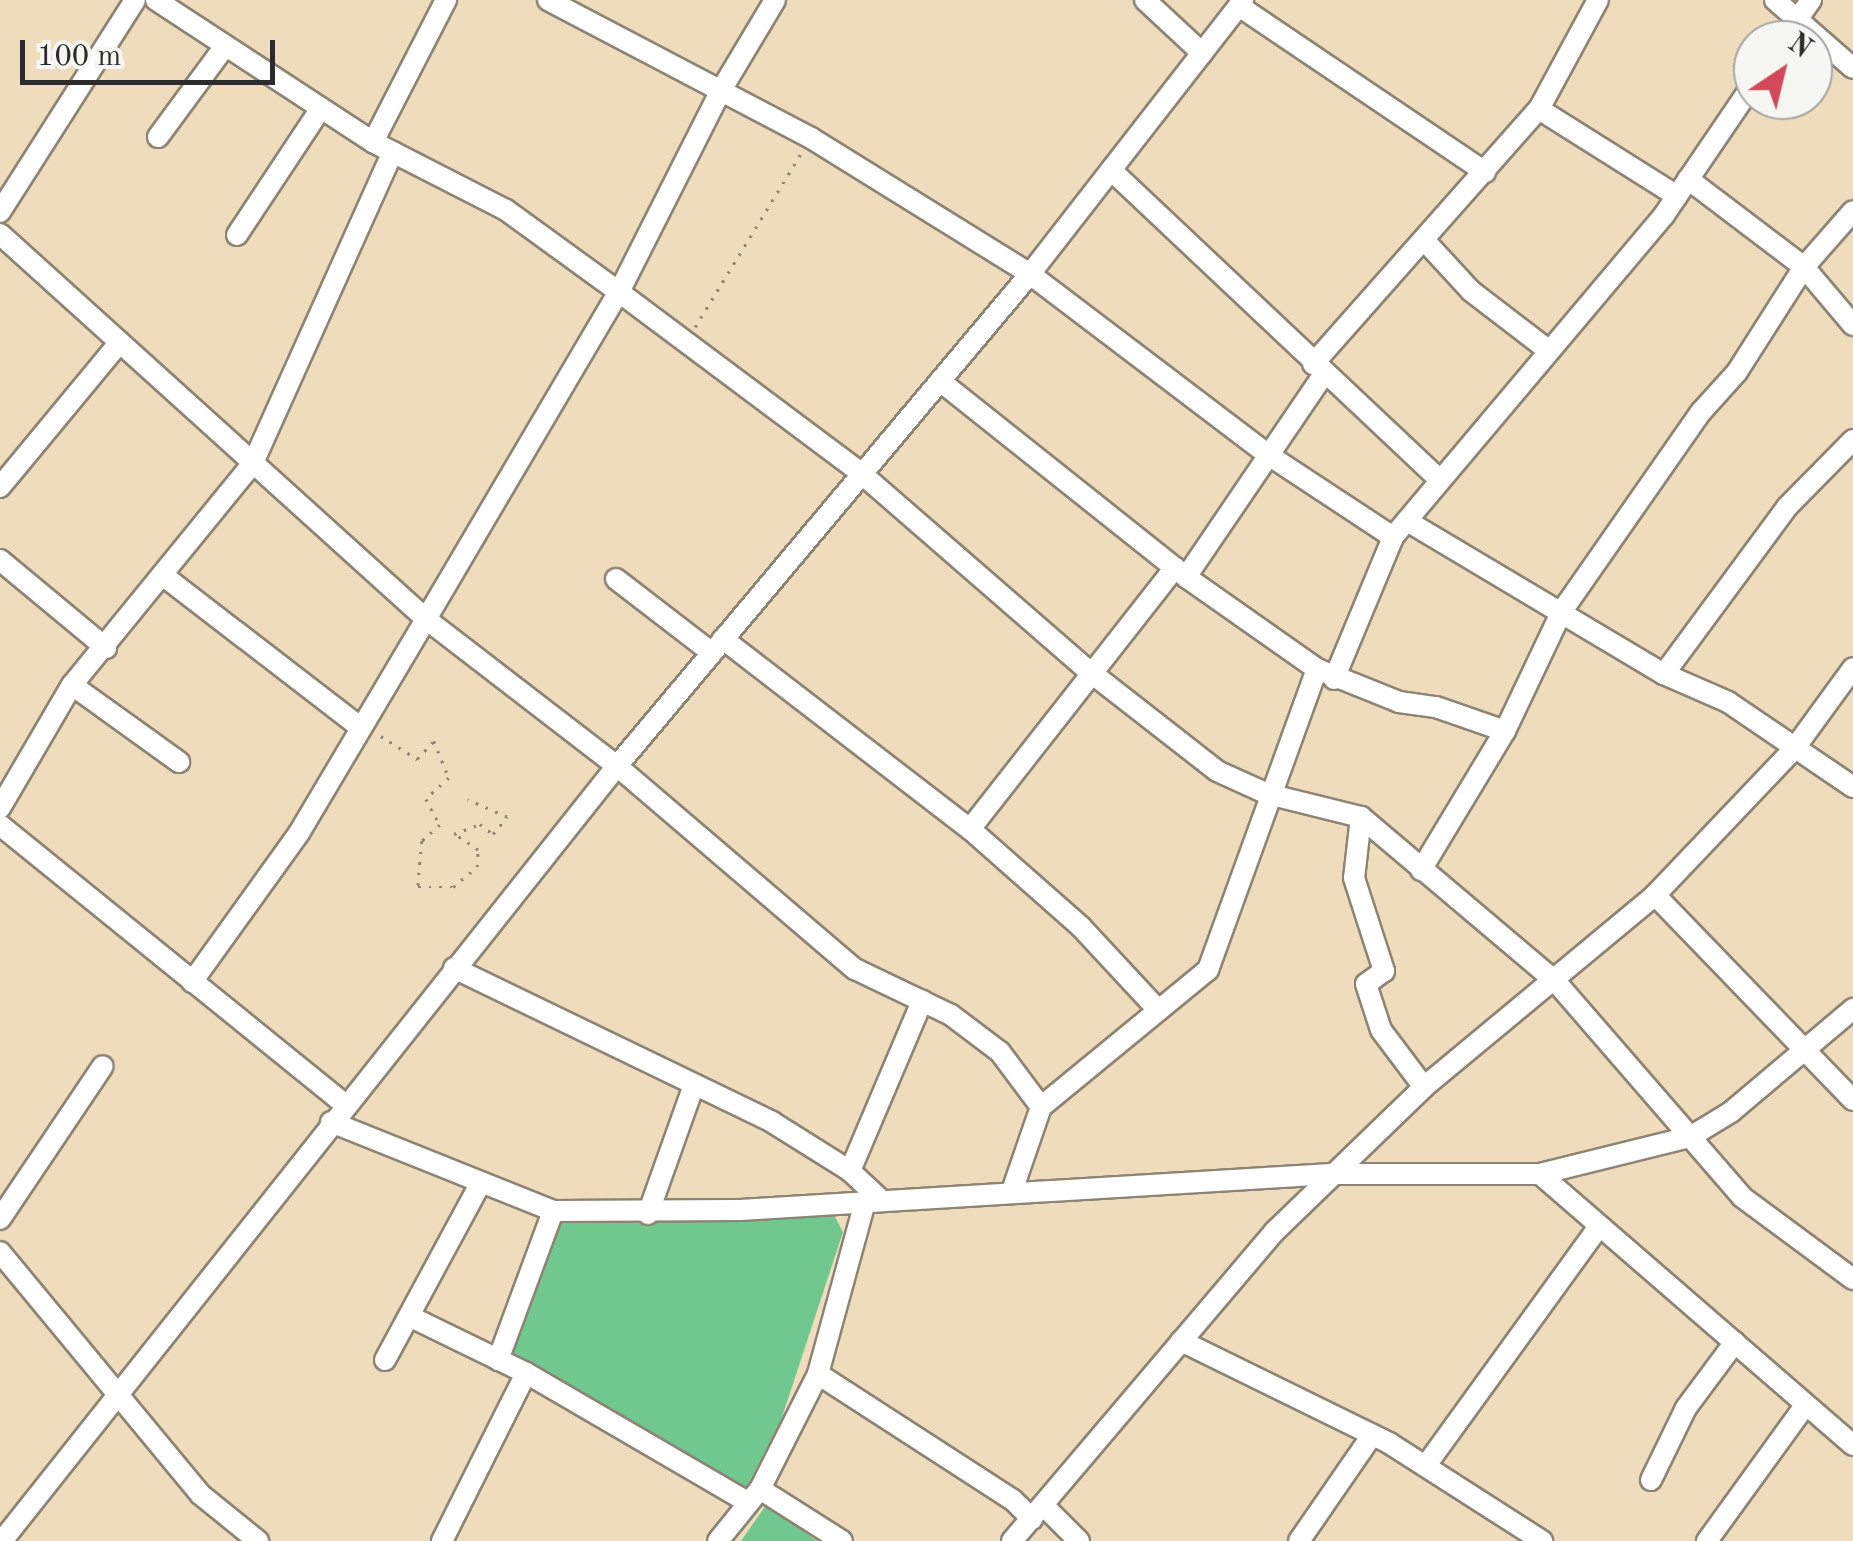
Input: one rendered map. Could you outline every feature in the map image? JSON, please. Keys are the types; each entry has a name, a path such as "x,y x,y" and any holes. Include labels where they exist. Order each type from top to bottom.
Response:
{"street":[{"path":"0,212 135,0"},
{"path":"156,0 373,142 506,210 686,340 862,474 1089,671 1216,771 1268,794 1361,818 1556,982 1742,1197 1853,1279"},
{"path":"373,142 446,0"},
{"path":"548,0 811,138 1030,274 1270,456 1400,529 1562,611 1664,674 1728,702 1853,786"},
{"path":"192,982 298,834 426,619 619,292 720,92 776,0"},
{"path":"1145,0 1202,53"},
{"path":"970,829 1089,671 1180,573 1270,456 1319,369 1538,109 1598,0"},
{"path":"1775,0 1798,20 1811,0"},
{"path":"2,1541 616,766 1030,274 1241,3 1484,172"},
{"path":"158,137 225,46"},
{"path":"1833,51 1853,68"},
{"path":"237,235 321,108"},
{"path":"1538,109 1682,187 1804,267 1853,325"},
{"path":"1012,1192 1041,1107 1208,970 1268,794 1400,529 1438,478 1682,187 1733,113"},
{"path":"0,808 72,685 165,577 253,463 393,152"},
{"path":"1111,170 1438,478"},
{"path":"1421,870 1505,731 1562,611 1701,412 1737,372 1804,267 1853,211"},
{"path":"0,234 426,619 616,766 856,969 922,1001 1000,1052 1041,1107"},
{"path":"1425,241 1470,291 1548,350"},
{"path":"0,487 120,342"},
{"path":"940,381 1180,573 1326,674 1505,731"},
{"path":"1664,674 1787,507 1853,440"},
{"path":"0,560 106,648"},
{"path":"165,577 361,728"},
{"path":"616,579 718,646 970,829 1080,927 1158,1010"},
{"path":"1012,1541 1181,1341 1332,1174 1424,1088 1556,982 1655,895 1794,749 1853,668"},
{"path":"72,685 180,762"},
{"path":"1361,818 1354,878 1384,971 1366,984 1381,1030 1424,1088"},
{"path":"0,825 346,1104"},
{"path":"1655,895 1853,1100"},
{"path":"454,968 772,1122 850,1170 873,1200"},
{"path":"850,1170 922,1001"},
{"path":"331,1122 553,1211 648,1214 1332,1174 1540,1174 1690,1137 1806,1052 1853,1009"},
{"path":"0,1219 103,1066"},
{"path":"648,1214 694,1085"},
{"path":"1540,1174 1597,1229 1735,1342 1804,1407 1853,1444"},
{"path":"385,1360 480,1184"},
{"path":"718,1541 754,1496 818,1374 873,1200"},
{"path":"498,1360 553,1211"},
{"path":"1427,1464 1597,1229"},
{"path":"0,1252 121,1391 200,1494 258,1541"},
{"path":"411,1317 526,1373 842,1541"},
{"path":"1181,1341 1427,1464 1530,1538"},
{"path":"1652,1480 1686,1408 1735,1342"},
{"path":"442,1541 526,1373"},
{"path":"818,1374 1079,1541"},
{"path":"1707,1541 1804,1407"},
{"path":"1299,1541 1372,1435"}],"path":[{"path":"686,340 811,138"},
{"path":"361,728 417,760 434,740 449,778 426,799 440,824 422,841 418,887 452,888 477,867 478,850 454,834 480,824 493,834 507,817 468,800"}],"green space":[{"path":"831,1209 843,1232 781,1420 745,1490 560,1386 510,1351 560,1217"},
{"path":"766,1505 817,1541 741,1541"}]}
